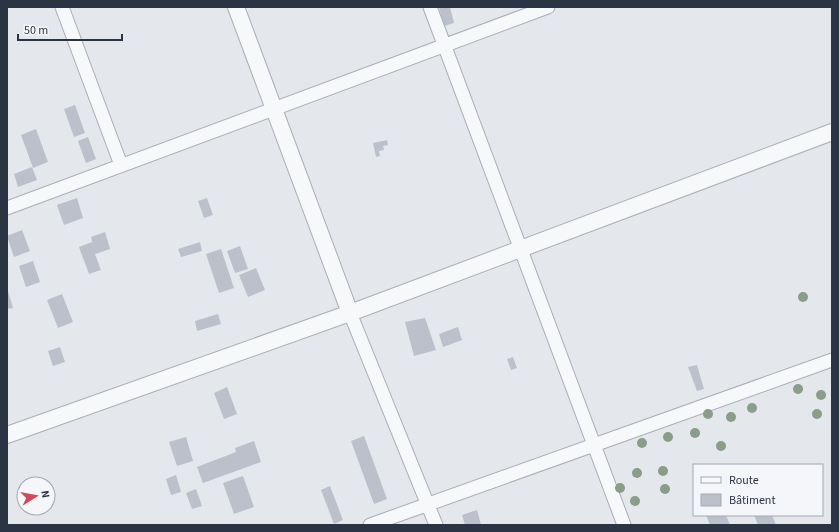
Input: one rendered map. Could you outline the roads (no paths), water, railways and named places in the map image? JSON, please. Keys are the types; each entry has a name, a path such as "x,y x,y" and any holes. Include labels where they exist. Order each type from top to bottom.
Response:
{"street":[{"path":"62,7 121,165"},
{"path":"236,7 350,313 426,504 436,525"},
{"path":"430,7 522,249 624,525"},
{"path":"7,208 548,7"},
{"path":"7,435 350,313 832,132"},
{"path":"370,525 832,360"}]}
